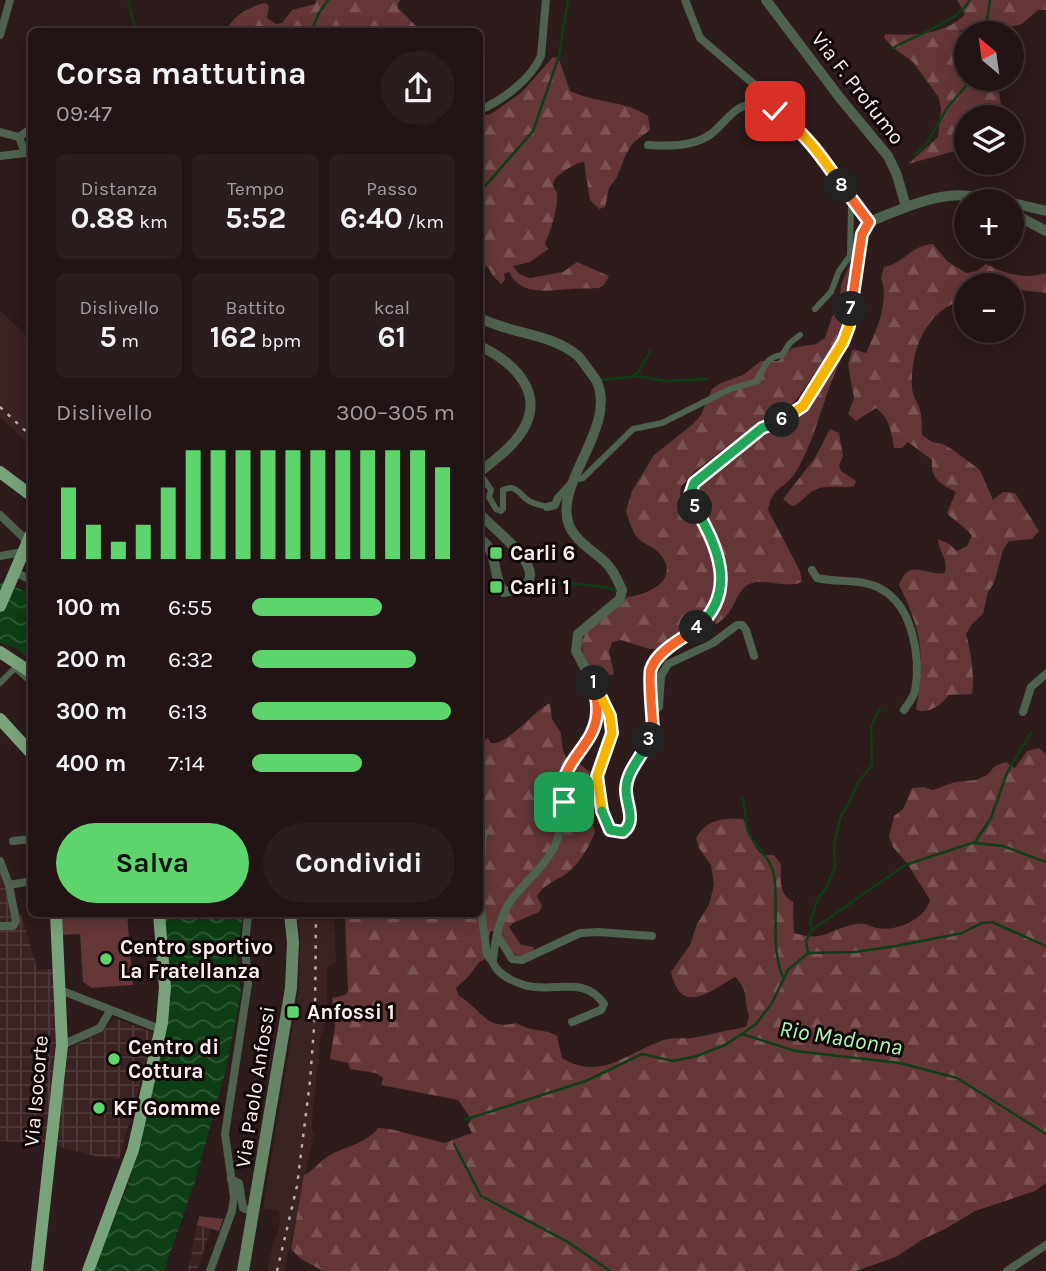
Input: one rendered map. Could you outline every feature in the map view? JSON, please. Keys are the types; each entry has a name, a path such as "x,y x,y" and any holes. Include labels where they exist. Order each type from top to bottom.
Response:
{"main road":[{"path":"0,472 28,493"},
{"path":"0,606 28,542"},
{"path":"0,652 28,670"},
{"path":"0,719 28,750"},
{"name":"Via Isocorte","path":"37,1271 62,1045 57,917"},
{"path":"88,1271 134,1150 160,1030 165,987 159,917"},
{"name":"Via Paolo Anfossi","path":"243,1271 291,988 293,942 290,917"}],"street":[{"path":"0,35 10,0"},
{"path":"483,109 494,104 538,64 546,0"},
{"path":"685,0 700,38 777,104 821,155 869,222"},
{"name":"Via F. Profumo","path":"766,0 888,156 897,175 906,207"},
{"path":"648,145 671,146 709,136 739,107 748,104 775,111 794,124"},
{"path":"19,137 28,131"},
{"path":"0,132 19,137 28,153 0,156"},
{"path":"483,319 506,329 556,343 579,357 598,383 600,406 597,425 574,480 567,506 569,525 577,537 608,565 622,590 620,599 578,634 576,651 610,716 612,733 597,776 600,803 607,827 614,832 623,832 631,822 626,789 631,770 653,732 650,672 655,661 700,626 714,608 720,590 720,561 710,531 690,495 694,483 762,428 785,419 803,406 843,342 849,326 862,234 869,222 906,207 954,195"},
{"path":"815,309 831,292 839,271 850,256 853,203"},
{"path":"1024,206 1046,211"},
{"path":"1024,220 1046,232"},
{"path":"483,480 484,478 491,490 489,497 496,509 501,511 503,490 508,487 529,501 547,507 555,505 574,480 583,478 633,429 662,424 730,389 758,381 766,362 773,356 782,355 800,335"},
{"path":"483,347 518,373 532,398 531,413 514,443 483,469"},
{"path":"0,515 28,542 0,556"},
{"path":"483,517 526,560 530,575 526,584 517,590 504,592 497,583 496,564 483,542"},
{"path":"812,570 817,578 880,587 902,608 911,628 916,650 914,693 904,710"},
{"path":"14,572 28,578"},
{"path":"653,712 659,707 661,676 668,664 713,643 737,625 742,625 747,630 754,656"},
{"path":"0,683 15,668 28,679"},
{"path":"1023,712 1031,687 1046,674"},
{"path":"493,960 502,916 511,901 551,853 558,839 564,802 561,791 564,776 590,737 597,714 592,681"},
{"path":"13,841 28,839"},
{"path":"0,861 9,885 16,921 13,926 0,926"},
{"path":"9,885 28,882"},
{"path":"210,1271 232,1211 234,1197 225,1134 248,984 245,944 248,917"},
{"path":"482,917 487,955 507,977 524,985 540,988 583,987 597,993 604,1004 601,1010 572,1022"},
{"path":"497,935 508,955 512,959 522,960 580,933 652,936"},
{"path":"61,990 160,1030"},
{"path":"62,1045 100,1028 110,1011"},
{"path":"231,1179 239,1184 243,1208 253,1212"},
{"path":"1007,1271 1046,1245"}],"shaded area":[{"path":"0,311 23,332 28,341 28,444 0,417"},
{"path":"0,867 23,920 37,969 57,969 66,1050 102,1032 113,1019 154,1033 119,1159 95,1156 45,1143 0,1141"},
{"path":"297,917 334,917 336,962 327,968 327,1017 320,1040 312,1123 314,1133 297,1215 284,1271 267,1271 280,1221 278,1211 263,1208 299,989 300,934"},
{"path":"197,1225 211,1228 197,1270 188,1271"}],"green space":[{"path":"316,0 401,0 398,8 418,28 228,28 247,10 265,3 269,6 267,18 276,24 282,23 292,10 315,4"},
{"path":"957,0 1046,0 1046,10 1038,10 1024,22 957,21 965,14"},
{"path":"954,23 954,91 998,91 1001,105 954,105 954,151 908,164 938,137 941,109 939,98 913,62 884,38 885,34 928,33"},
{"path":"553,57 559,59 570,91 629,107 648,116 650,130 633,143 626,154 617,177 609,188 605,207 599,209 590,200 584,162 566,170 553,184 557,200 554,219 545,244 548,249 530,262 513,266 519,274 530,278 563,272 577,262 609,276 603,286 544,291 528,289 514,280 509,272 504,274 505,280 501,284 483,264 483,115 491,114 521,93"},
{"path":"933,244 947,261 966,273 954,273 954,303 940,312 923,333 914,359 912,388 920,411 922,435 953,450 980,470 993,500 1003,492 1015,493 1039,531 1032,539 1009,541 1003,550 994,583 988,592 983,614 966,634 972,664 972,694 949,695 935,708 921,711 916,710 921,675 920,646 913,617 899,585 907,572 912,570 945,573 938,539 957,551 967,546 972,536 947,513 956,492 935,477 932,460 908,442 902,448 894,448 887,421 876,408 856,421 848,414 854,398 848,364 853,349 866,353 878,326 883,306 881,278 884,267 925,245"},
{"path":"855,263 844,330 798,398 789,407 755,425 694,472 681,487 680,498 698,522 713,552 713,595 708,607 686,631 660,649 649,649 621,640 612,642 609,652 614,674 598,680 583,653 585,635 627,597 645,593 660,584 667,570 659,553 637,537 626,511 632,491 654,455 701,415 712,389 743,375 761,361 778,361 792,348 816,344 825,338 832,317 839,307 841,285 850,264"},
{"path":"986,264 1008,273 966,273 977,271"},
{"path":"1046,273 1046,293 1024,290 1024,276"},
{"path":"839,357 841,360 801,464 789,481 775,493 768,510 800,571 802,582 752,583 742,590 728,614 716,624 713,620 724,594 726,571 716,535 700,505 699,485 762,435 784,427 802,413"},
{"path":"830,429 839,433 843,455 839,466 841,471 856,481 854,486 820,488 792,506 783,499 815,458"},
{"path":"550,703 552,719 561,733 567,760 590,772 586,790 595,832 578,862 563,876 545,886 537,896 542,906 539,912 509,927 521,945 534,947 533,952 520,956 515,954 496,931 490,931 484,960 479,962 456,988 459,996 490,1021 506,1025 516,1023 557,1036 562,1058 576,1065 590,1067 614,1063 667,1039 692,1038 746,1027 749,1016 744,991 735,977 697,997 689,997 682,994 676,986 671,972 690,945 697,924 709,905 714,885 711,865 699,848 696,838 710,823 743,819 759,851 763,855 774,855 781,864 783,890 793,902 794,933 820,936 859,924 893,928 916,918 930,900 907,863 893,847 889,837 894,816 903,809 912,788 933,790 955,782 976,780 987,775 995,766 1006,762 1015,768 1027,751 1039,748 1046,754 1046,1183 1035,1191 975,1211 896,1257 856,1271 323,1271 301,1259 291,1249 304,1175 326,1157 362,1141 378,1128 444,1143 472,1133 468,1125 471,1119 458,1100 381,1085 383,1078 376,1073 350,1069 348,1063 330,1059 335,1027 332,998 345,995 348,991 345,917 483,917 483,741 488,738 491,743 505,739"},
{"name":"Centro sportivo La Fratellanza","path":"61,917 127,917 133,985 92,988 83,982 80,934 62,935"},
{"path":"199,1216 223,1219 219,1231 197,1225"}],"water":[{"path":"0,582 28,592 28,658 16,648 0,643"},
{"path":"164,917 243,917 237,958 241,993 226,1069 195,1181 164,1271 93,1271 126,1190 139,1148 171,1000"}],"waterway":[{"path":"128,0 135,28"},
{"path":"313,28 328,0"},
{"path":"483,189 533,131 559,56 568,0"},
{"path":"893,48 946,22 970,0"},
{"path":"987,21 990,0"},
{"path":"916,154 926,145 947,108 962,91"},
{"path":"633,376 651,350"},
{"path":"601,380 638,376 665,381 707,379"},
{"path":"530,583 574,584 617,590"},
{"path":"812,930 810,923 817,901 835,867 834,845 841,816 857,784 872,765 871,727 880,708"},
{"path":"808,953 806,941 812,930 905,865 975,842 991,818 1007,773 1031,732"},
{"path":"742,798 749,834 770,864 774,875 777,954 783,977"},
{"path":"975,843 1003,846 1046,862"},
{"path":"742,1034 756,1024 772,1003 788,970 808,953 855,952 896,946 962,933 982,923 992,922 1046,946"},
{"name":"Rio Madonna","path":"464,1120 586,1081 642,1054 673,1061 697,1056 725,1045 742,1034 795,1051 900,1063 957,1078 1046,1134"},
{"path":"454,1144 481,1196 568,1242 610,1271"}],"railway":[{"path":"0,407 28,433"},
{"path":"277,1271 297,1186 310,1081 315,1014 316,917"}],"place":[{"name":"Carli 6","path":"496,553"},
{"name":"Carli 1","path":"496,587"},
{"name":"Centro sportivo La Fratellanza","path":"106,959"},
{"name":"Anfossi 1","path":"293,1012"},
{"name":"Centro di Cottura","path":"114,1059"},
{"name":"KF Gomme","path":"99,1108"}],"route":[{"path":"564,802 561,791 564,776 594,727 597,702 592,681 610,716 612,733 597,776 600,803 610,830 623,832 629,826 631,818 626,789 631,770 653,732 650,672 655,661 700,626 714,608 720,590 720,561 710,531 690,495 694,483 762,428 785,419 803,406 843,342 849,326 862,234 869,222 821,155 794,124 775,111"}]}
